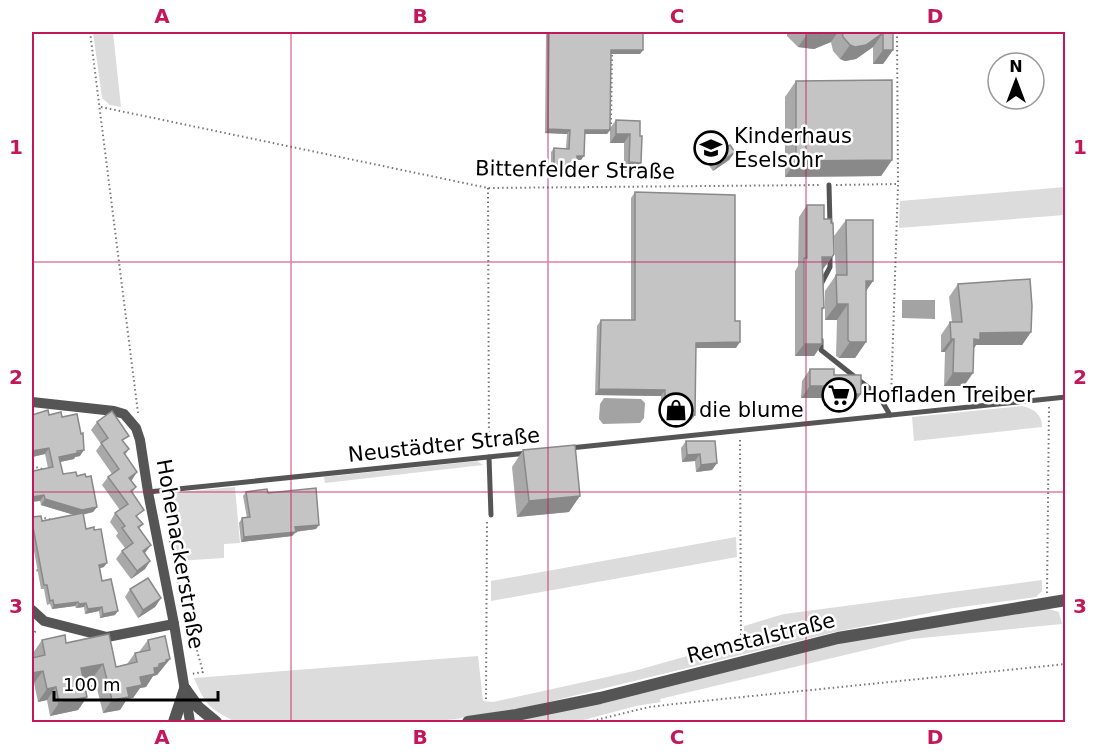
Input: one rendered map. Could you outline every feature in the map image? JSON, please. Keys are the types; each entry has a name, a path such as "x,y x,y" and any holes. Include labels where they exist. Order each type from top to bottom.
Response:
{"street":[{"path":"32,402 114,411 124,414 136,428"},
{"name":"Hohenackerstraße","path":"136,428 174,624 190,723"},
{"name":"Remstalstraße","path":"468,723 600,698 838,638 1065,600"},
{"path":"32,610 44,621 107,637 174,624"},
{"path":"174,723 185,689"},
{"path":"185,689 198,707 216,723"}],"lane":[{"path":"829,185 830,232"},
{"path":"820,296 820,286 830,267 830,244"},
{"path":"821,328 821,350 879,396 891,415"},
{"name":"Neustädter Straße","path":"558,450 1065,397"},
{"name":"Neustädter Straße","path":"147,492 535,452"},
{"path":"489,457 491,515"}],"path":[{"path":"90,32 138,406 136,428"},
{"path":"891,415 898,184 897,32"},
{"path":"611,124 612,43"},
{"name":"Bittenfelder Straße","path":"101,106 488,188 898,184"},
{"path":"488,188 489,457"},
{"path":"1047,602 1049,398"},
{"path":"740,431 741,639"},
{"path":"32,466 52,471"},
{"path":"486,699 487,521 491,515"},
{"path":"32,518 39,517 61,522"},
{"path":"169,537 178,583 203,672"},
{"path":"32,571 47,568"},
{"path":"1065,620 1065,629"},
{"path":"588,723 649,707 1065,664"},
{"path":"82,688 102,684"}],"shaded area":[{"path":"93,32 113,32 121,107 110,105 102,98"},
{"path":"1065,187 1065,215 899,228 900,201"},
{"path":"902,300 935,300 935,319 902,318"},
{"path":"604,398 641,399 645,403 644,418 640,423 603,424 599,419 600,404"},
{"path":"1022,406 1037,413 1042,427 914,441 912,417"},
{"path":"477,461 483,465 325,483 324,477"},
{"path":"235,487 240,543 224,544 224,558 176,561 164,498 169,493"},
{"path":"736,537 737,557 491,601 491,581"},
{"path":"1042,580 1042,591 1036,597 954,608 835,632 536,705 456,719 426,722 236,722 209,705 194,678 478,656 483,701 493,702 634,671 744,640 744,626 784,614"},
{"path":"1045,608 1059,612 1062,624 912,639 660,699 661,702 636,706 576,722 504,722 864,638"}],"building":[{"path":"549,32 643,32 643,50 611,50 610,130 585,130 584,156 577,156 577,165 554,165 554,148 569,149 570,130 548,129"},
{"path":"807,32 832,32 824,35"},
{"path":"842,32 893,32 893,50 883,50 883,33 866,45 855,47 843,37"},
{"path":"892,80 892,160 796,161 796,81"},
{"path":"616,120 640,121 641,163 629,162 630,134 616,134"},
{"path":"730,145 735,152 719,163 714,156"},
{"path":"635,192 735,195 735,321 740,321 740,342 696,343 695,415 665,415 665,390 599,389 601,320 635,320"},
{"path":"807,205 824,205 824,219 831,219 833,223 834,254 832,257 822,257 824,308 822,308 822,344 804,344 804,258 807,258"},
{"path":"846,220 873,220 873,281 866,281 866,342 848,340 848,304 837,304 836,275 847,275"},
{"path":"1030,279 1031,332 980,333 980,340 974,339 973,373 953,373 954,339 951,339 950,322 962,322 958,284"},
{"path":"810,369 834,369 834,375 861,375 861,394 832,394 832,386 810,386"},
{"path":"48,410 49,415 61,412 62,417 77,414 81,434 83,433 84,450 59,457 63,474 76,472 77,476 85,474 86,477 91,476 97,507 82,510 45,499 44,495 32,497 32,467 33,471 53,467 49,448 32,451 32,415"},
{"path":"112,411 129,436 122,440 129,449 124,453 137,472 129,478 136,487 131,491 144,510 136,516 143,524 138,527 151,545 143,551 150,561 137,571 122,551 133,543 122,528 125,526 115,513 128,504 108,477 119,469 101,443 108,438 97,422"},
{"path":"686,441 715,441 717,463 701,465 700,454 687,455"},
{"path":"575,445 580,496 529,501 523,450"},
{"path":"316,488 319,525 295,527 296,532 244,537 242,518 250,517 246,492 267,489 268,493"},
{"path":"83,513 86,529 94,527 94,530 101,529 107,563 99,565 102,581 111,579 118,611 103,614 102,607 88,609 86,603 79,604 78,602 54,605 53,600 50,601 47,585 44,585 32,517 41,516 42,521"},
{"path":"148,578 161,598 143,610 130,589"},
{"path":"109,634 116,667 137,662 135,653 150,650 148,640 165,636 170,659 154,668 155,674 140,677 142,685 127,688 129,697 112,700 103,664 81,668 87,697 59,703 56,687 47,689 43,671 32,673 32,658 45,655 42,640 65,635 66,643"}],"place":[{"name":"Kinderhaus Eselsohr","path":"711,148"},
{"name":"Hofladen Treiber","path":"839,395"},
{"name":"die blume","path":"676,410"}]}
